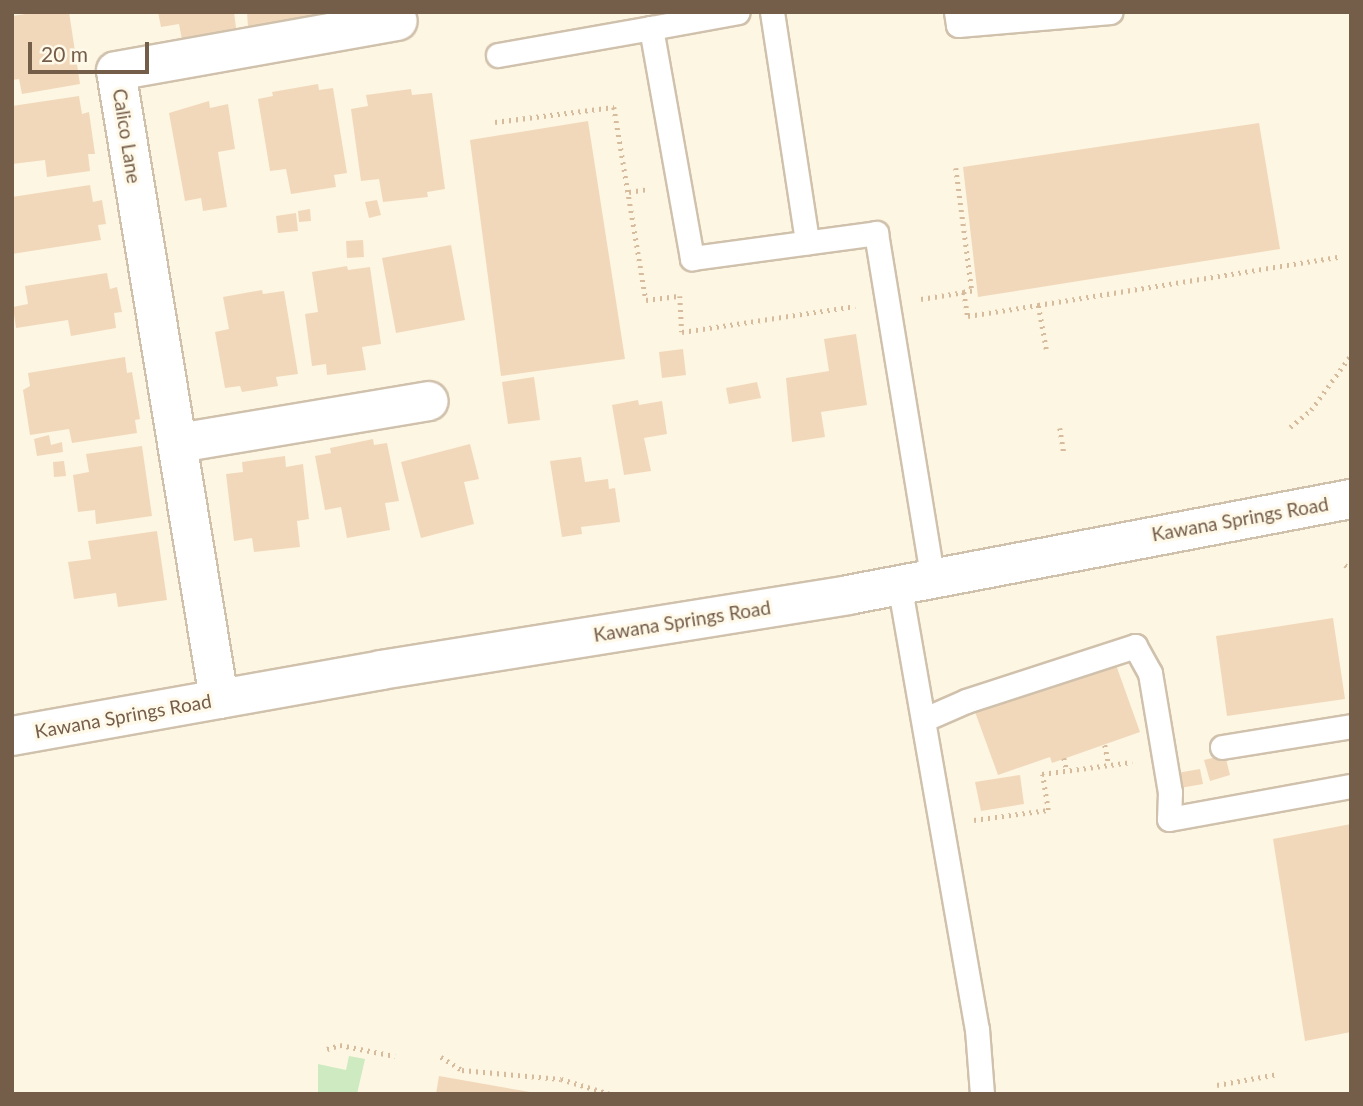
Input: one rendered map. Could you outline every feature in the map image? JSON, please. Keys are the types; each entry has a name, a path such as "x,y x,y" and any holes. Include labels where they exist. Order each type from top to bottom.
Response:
{"street":[{"name":"Calico Lane","path":"219,699 116,71 398,21"},
{"path":"178,443 428,401"},
{"name":"Kawana Springs Road","path":"12,736 916,579 1351,499"}],"lane":[{"path":"498,55 738,12"},
{"path":"772,12 807,242"},
{"path":"956,12 958,25 1110,12"},
{"path":"651,27 692,258 876,233 916,579 925,719 977,1029 982,1094"},
{"path":"925,719 966,701 1135,646 1150,673 1164,758 1169,819 1351,786"},
{"path":"1222,747 1351,726"}],"path":[{"path":"921,299 972,291 956,168"},
{"path":"964,292 968,316 1339,257"},
{"path":"1038,305 1046,349"},
{"path":"1290,427 1311,410 1351,355"},
{"path":"1060,428 1064,452"},
{"path":"1345,565 1351,569"},
{"path":"1105,745 1109,765"},
{"path":"1065,758 1067,771"},
{"path":"970,806 976,822 1048,810 1042,774 1164,758"},
{"path":"327,1049 340,1045 395,1056"},
{"path":"441,1057 462,1070 561,1079 610,1094"},
{"path":"1217,1084 1278,1074"}],"green space":[{"path":"349,1056 365,1059 357,1094 318,1094 318,1064 346,1070"}],"building":[{"path":"39,12 69,12 80,84 22,94 19,79 12,80 12,16"},
{"path":"158,12 234,12 236,28 182,40 179,24 161,27"},
{"path":"247,12 327,12 328,17 248,27"},
{"path":"318,84 319,90 333,88 347,173 334,175 336,187 291,194 286,169 270,171 258,99 273,96 272,92"},
{"path":"411,89 412,95 432,93 445,189 427,192 428,197 383,202 379,179 361,181 351,109 368,106 366,95"},
{"path":"79,96 82,114 89,112 95,154 88,154 90,171 47,177 45,160 12,164 12,106"},
{"path":"209,101 210,108 228,104 235,149 218,152 227,207 203,211 201,198 185,201 169,113"},
{"path":"588,121 625,359 501,376 470,140"},
{"path":"1259,123 1280,249 978,297 963,167"},
{"path":"90,185 93,202 102,200 106,224 98,225 101,240 12,254 12,197"},
{"path":"377,200 381,215 369,218 365,202"},
{"path":"310,209 311,221 299,222 298,211"},
{"path":"296,213 298,231 278,233 276,216"},
{"path":"363,240 364,257 347,258 346,241"},
{"path":"451,245 465,320 396,333 382,258"},
{"path":"347,266 348,270 370,267 381,344 362,347 366,370 327,375 326,364 312,366 305,314 318,312 312,272"},
{"path":"107,273 110,289 117,287 122,312 114,313 116,328 71,336 68,320 16,328 13,307 28,304 25,286"},
{"path":"262,290 263,294 284,291 298,374 276,377 278,386 242,392 240,386 225,388 215,332 229,329 223,297"},
{"path":"856,334 867,405 821,412 825,437 792,442 786,378 829,371 824,339"},
{"path":"683,349 686,375 662,378 659,352"},
{"path":"125,357 127,373 132,372 140,419 135,420 137,433 72,443 69,429 30,435 23,390 30,386 28,373"},
{"path":"534,377 540,420 508,424 502,382"},
{"path":"757,382 761,398 729,404 726,388"},
{"path":"638,400 639,405 662,401 667,434 644,438 651,471 624,475 612,405"},
{"path":"49,435 51,445 62,442 63,452 37,456 34,439"},
{"path":"373,439 374,445 387,443 399,501 385,503 390,530 347,538 341,507 325,510 315,456 331,453 330,448"},
{"path":"470,444 479,479 464,482 474,524 421,538 401,462"},
{"path":"142,446 152,516 96,524 95,510 78,512 73,475 89,472 86,454"},
{"path":"285,456 286,467 303,464 309,519 297,521 300,547 254,552 252,538 234,541 226,474 243,472 242,462"},
{"path":"581,457 585,482 608,479 609,489 615,488 620,522 581,527 582,534 562,537 550,461"},
{"path":"64,461 66,476 54,477 53,462"},
{"path":"157,531 167,600 118,607 116,593 74,599 68,562 91,559 88,541"},
{"path":"1333,618 1345,699 1227,716 1216,636"},
{"path":"1115,662 1140,732 1052,763 1050,757 998,775 975,712"},
{"path":"1225,755 1230,775 1210,781 1204,760"},
{"path":"1200,769 1203,784 1180,788 1177,773"},
{"path":"1020,775 1024,804 981,811 975,782"},
{"path":"1351,824 1351,1032 1305,1041 1273,839"},
{"path":"439,1076 530,1092 530,1094 436,1094"}]}
